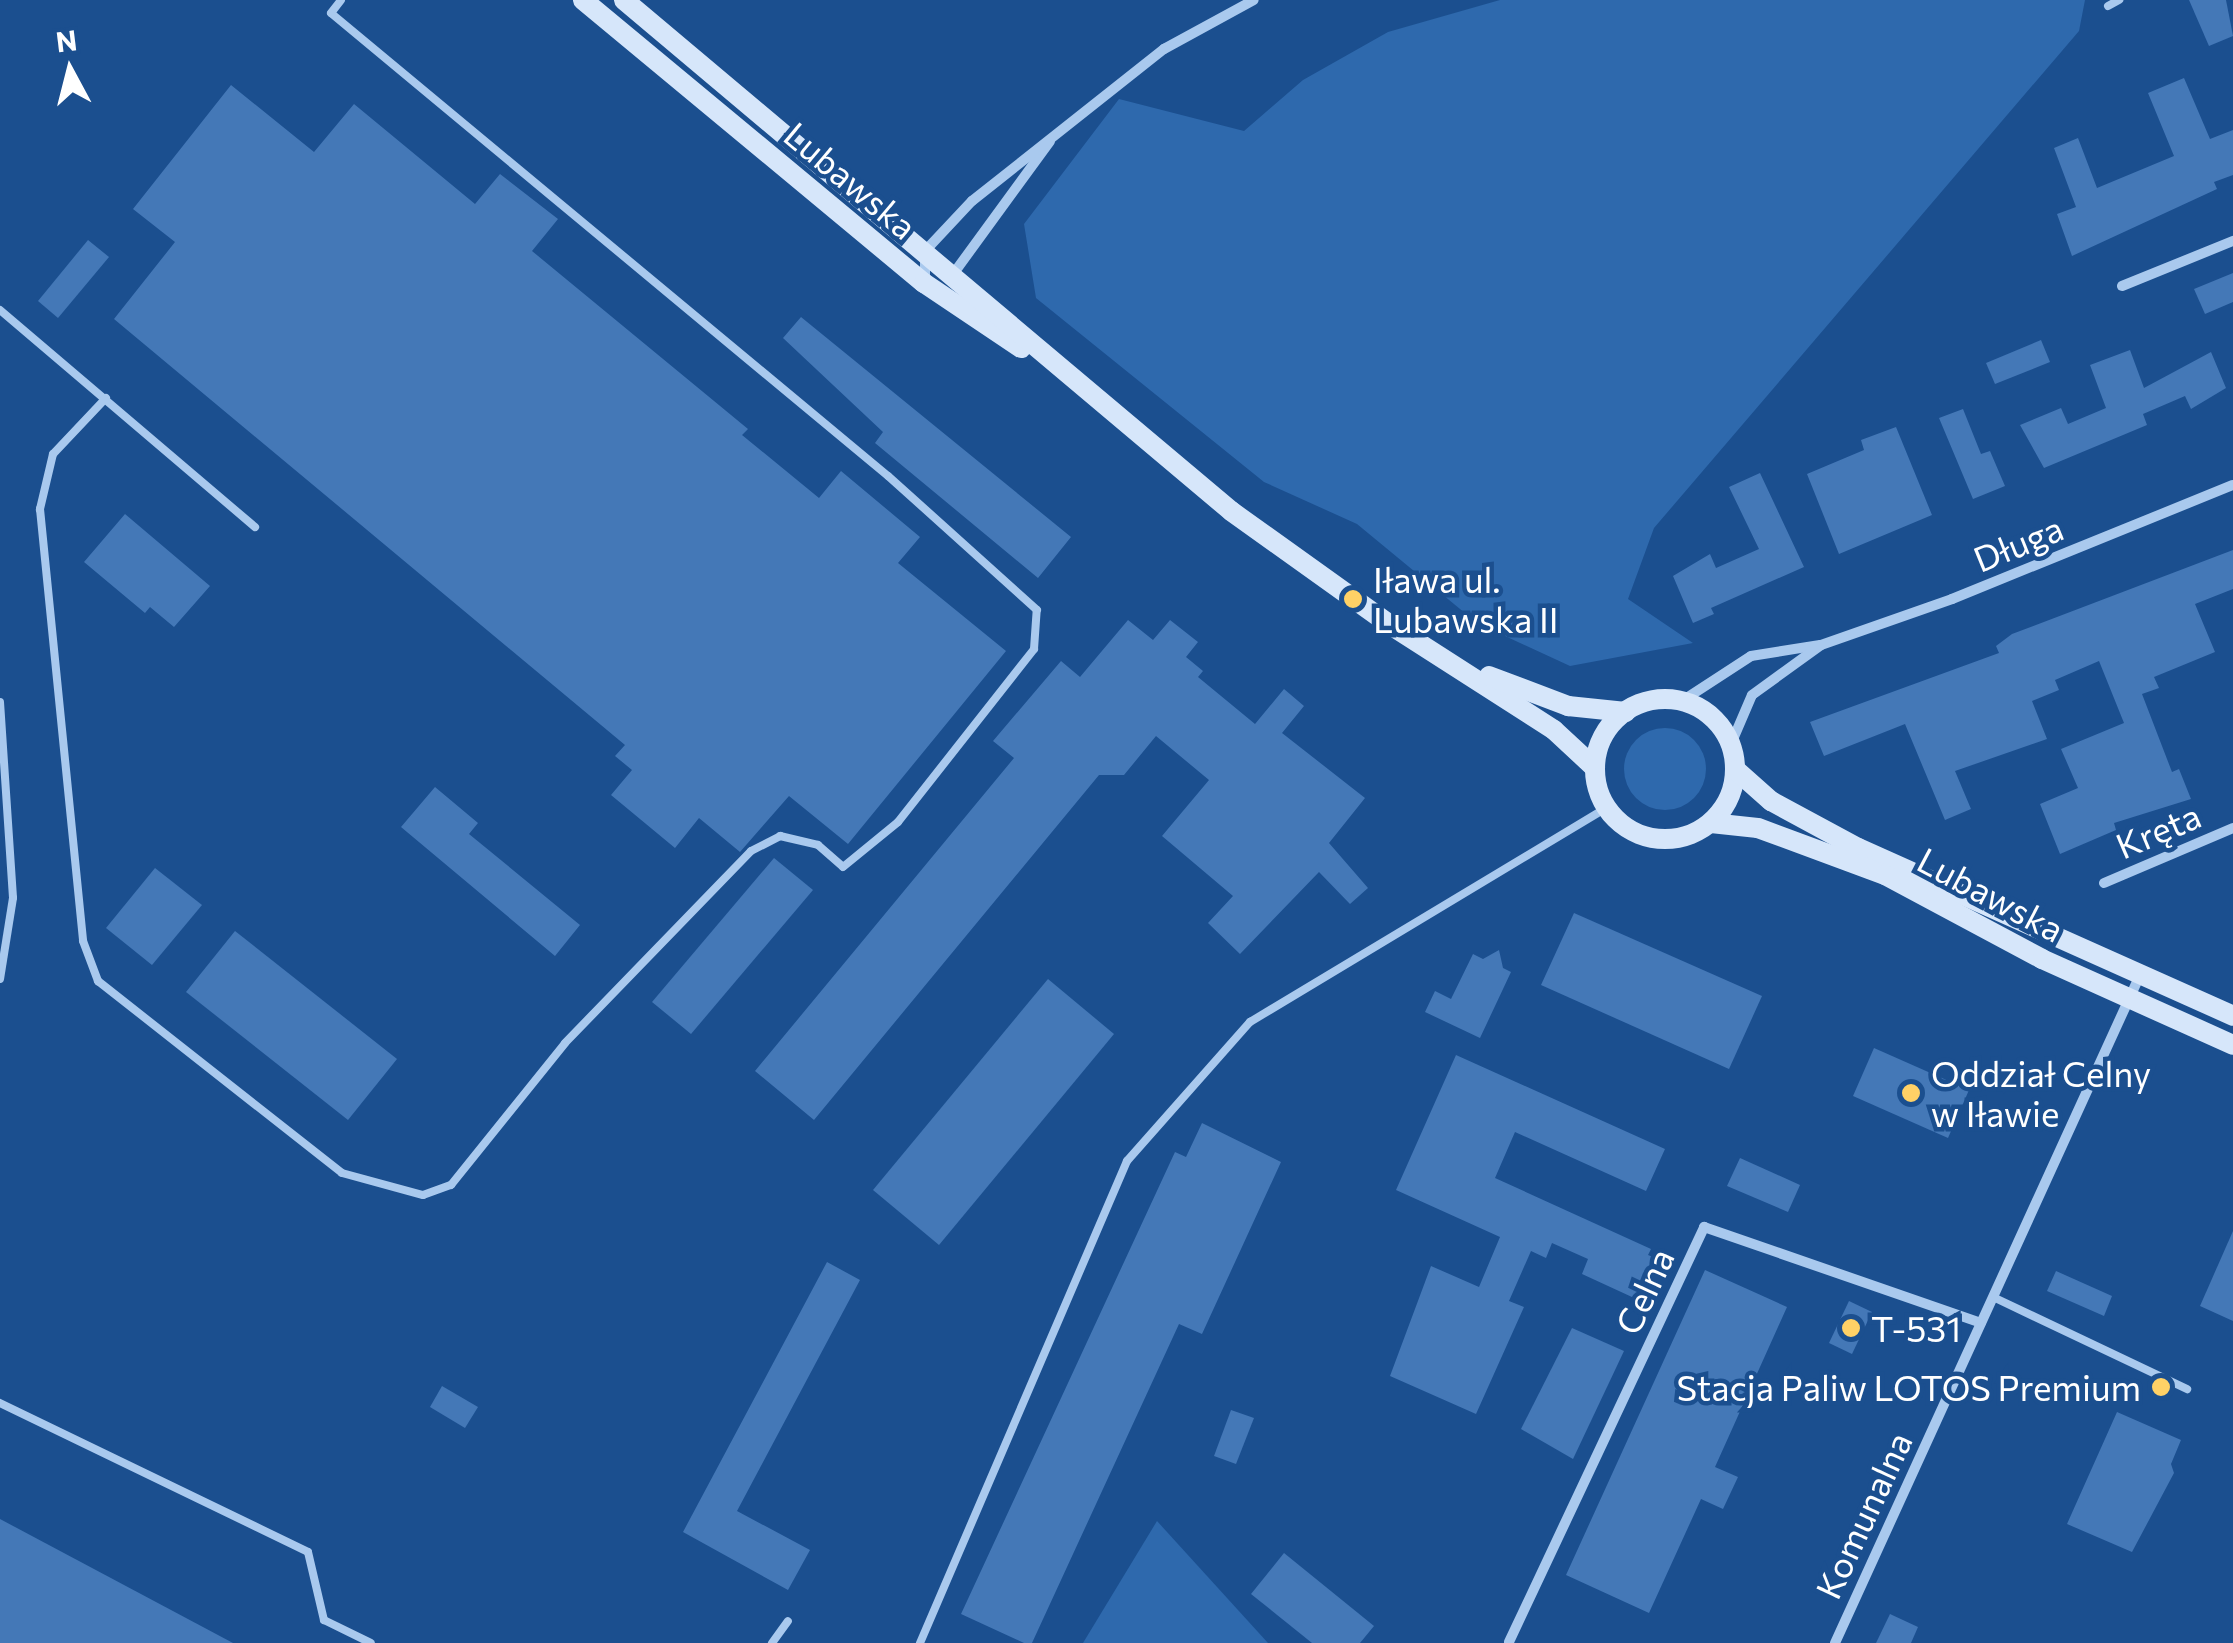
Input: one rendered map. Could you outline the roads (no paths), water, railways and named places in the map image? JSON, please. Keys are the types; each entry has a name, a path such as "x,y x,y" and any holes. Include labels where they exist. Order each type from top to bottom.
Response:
{"main road":[{"name":"Lubawska","path":"583,0 924,284 1089,394"},
{"name":"Lubawska","path":"624,0 1232,511 1554,730 1595,768"},
{"name":"Lubawska","path":"1454,663 1568,706 1626,712"},
{"path":"1663,699 1682,701 1712,716 1731,744 1736,770 1729,799 1711,823 1694,834 1655,839 1619,823 1606,808 1595,768 1604,736 1626,712 1663,699"},
{"name":"Lubawska","path":"1736,770 1771,801 1858,848 2233,1016"},
{"name":"Lubawska","path":"1711,823 1758,828 1885,875 2129,998 2233,1045"}],"street":[{"path":"1050,141 954,276 924,284 924,251 972,201 1164,49 1254,0"},
{"path":"2122,286 2233,241"},
{"name":"Długa","path":"1682,701 1751,656 1822,644 1952,599 2233,485"},
{"name":"Długa","path":"1731,744 1752,695 1822,644"},
{"name":"Kręta","path":"2104,883 2233,828"},
{"name":"Komunalna","path":"1835,1643 2140,974"},
{"name":"Celna","path":"1508,1643 1704,1227 1981,1323"}],"lane":[{"path":"106,398 53,454 40,510 84,942 98,981 342,1173 406,1191 422,1195 451,1185 565,1044 751,852 780,836 818,844 843,866 898,822 1034,649 1038,610 888,476 331,13 341,0"},
{"path":"2108,6 2119,0"},
{"path":"0,310 255,527"},
{"path":"0,702 13,898 0,979"},
{"path":"920,1643 1127,1161 1250,1022 1606,808"},
{"path":"1993,1297 2187,1389"},
{"path":"0,1403 308,1552 324,1620 370,1643"},
{"path":"772,1643 788,1622"}],"place":[{"name":"Iława ul. Lubawska II","path":"1353,599"},
{"name":"Oddział Celny w Iławie","path":"1911,1093"},
{"name":"T-531","path":"1851,1328"},
{"name":"Stacja Paliw LOTOS Premium","path":"2161,1387"}]}
